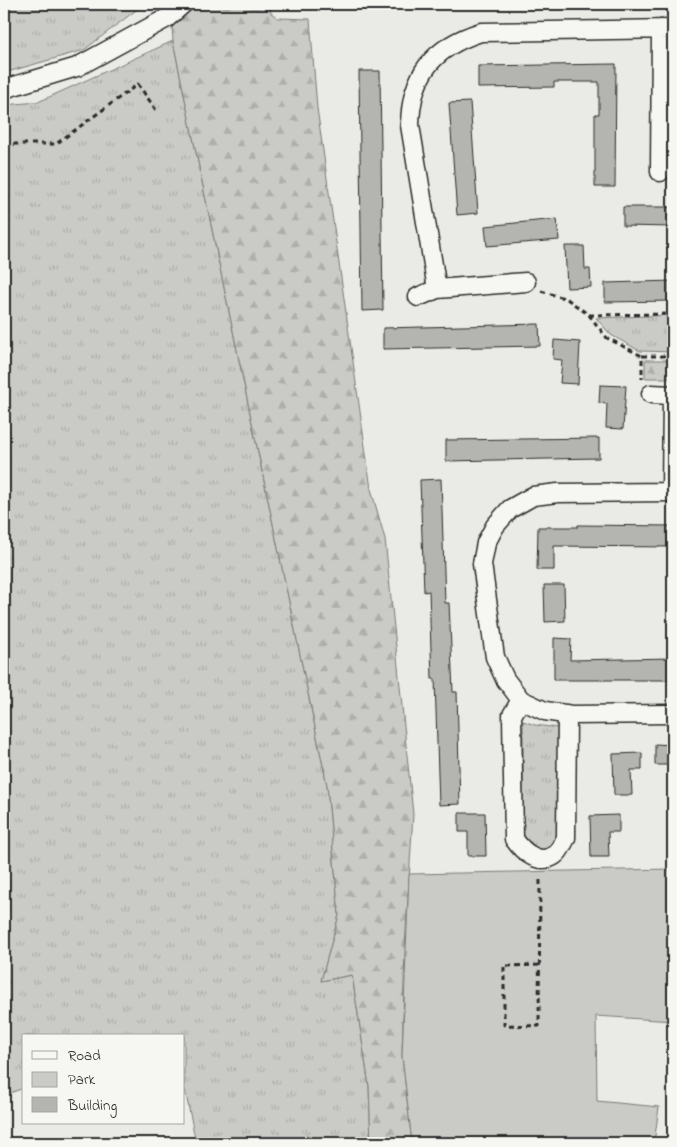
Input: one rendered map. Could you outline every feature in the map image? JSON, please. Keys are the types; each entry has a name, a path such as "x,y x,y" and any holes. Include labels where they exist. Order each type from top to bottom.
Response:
{"street":[{"path":"4,89 77,67 166,18 183,4"},
{"path":"437,289 410,126 410,108 420,79 434,56 458,39 481,32 667,29 660,172"},
{"path":"418,297 437,289 526,282"},
{"path":"651,394 672,395 672,492 558,493 533,496 510,509 495,526 486,543 482,564 495,657 505,679 520,700 544,711 567,714 673,714"},
{"path":"520,700 512,715 514,839 521,850 544,859 556,855 566,838 567,714"}],"path":[{"path":"4,144 56,144 138,84 158,113"},
{"path":"526,282 533,289 568,299 589,315 608,338 642,356 673,356"},
{"path":"589,315 673,314"},
{"path":"642,356 642,393 651,394"},
{"path":"539,966 504,966 504,1025 539,1026 540,858"}],"green space":[{"path":"4,4 144,4 84,50 4,73"},
{"path":"194,4 270,4 271,13 278,18 310,19 317,108 371,489 385,539 413,814 405,947 402,1056 412,1143 371,1143 369,1086 352,975 321,981 339,915 327,785 173,41 172,25"},
{"path":"173,41 327,785 339,915 321,981 352,975 369,1086 371,1143 196,1143 185,1090 185,1034 22,1034 22,1089 4,1095 4,105 38,102"},
{"path":"673,315 673,352 640,351 611,335 596,318"},
{"path":"645,360 673,360 673,378 645,378"},
{"path":"523,721 535,725 558,728 557,838 548,851 538,850 523,839"},
{"path":"673,869 673,1021 596,1016 597,1101 659,1107 654,1143 412,1143 402,1056 409,874"}],"building":[{"path":"616,64 615,187 595,187 595,114 599,114 599,82 554,82 554,87 478,88 478,66"},
{"path":"359,71 380,71 383,310 362,311"},
{"path":"470,102 478,213 457,215 449,103"},
{"path":"623,207 673,207 673,227 623,226"},
{"path":"557,219 559,240 487,246 485,226"},
{"path":"565,246 584,246 585,269 590,269 591,287 567,288"},
{"path":"673,281 673,301 605,302 605,283"},
{"path":"539,324 540,346 383,349 383,328"},
{"path":"554,340 580,342 578,384 560,383 562,360 553,359"},
{"path":"600,385 626,386 623,429 606,428 607,404 599,403"},
{"path":"599,438 599,458 446,461 446,440"},
{"path":"441,479 445,603 449,603 453,692 457,692 460,804 439,805 435,679 432,679 429,591 424,592 420,480"},
{"path":"578,525 673,526 673,547 554,546 554,570 537,570 538,527 578,527"},
{"path":"544,585 564,585 565,621 545,622"},
{"path":"554,638 571,639 570,660 673,658 673,680 554,680"},
{"path":"655,744 673,745 673,765 655,765"},
{"path":"642,753 642,770 631,770 632,795 614,795 613,754"},
{"path":"459,813 485,813 486,856 468,856 468,832 459,832"},
{"path":"619,815 619,832 608,832 609,857 591,857 590,816"}]}
